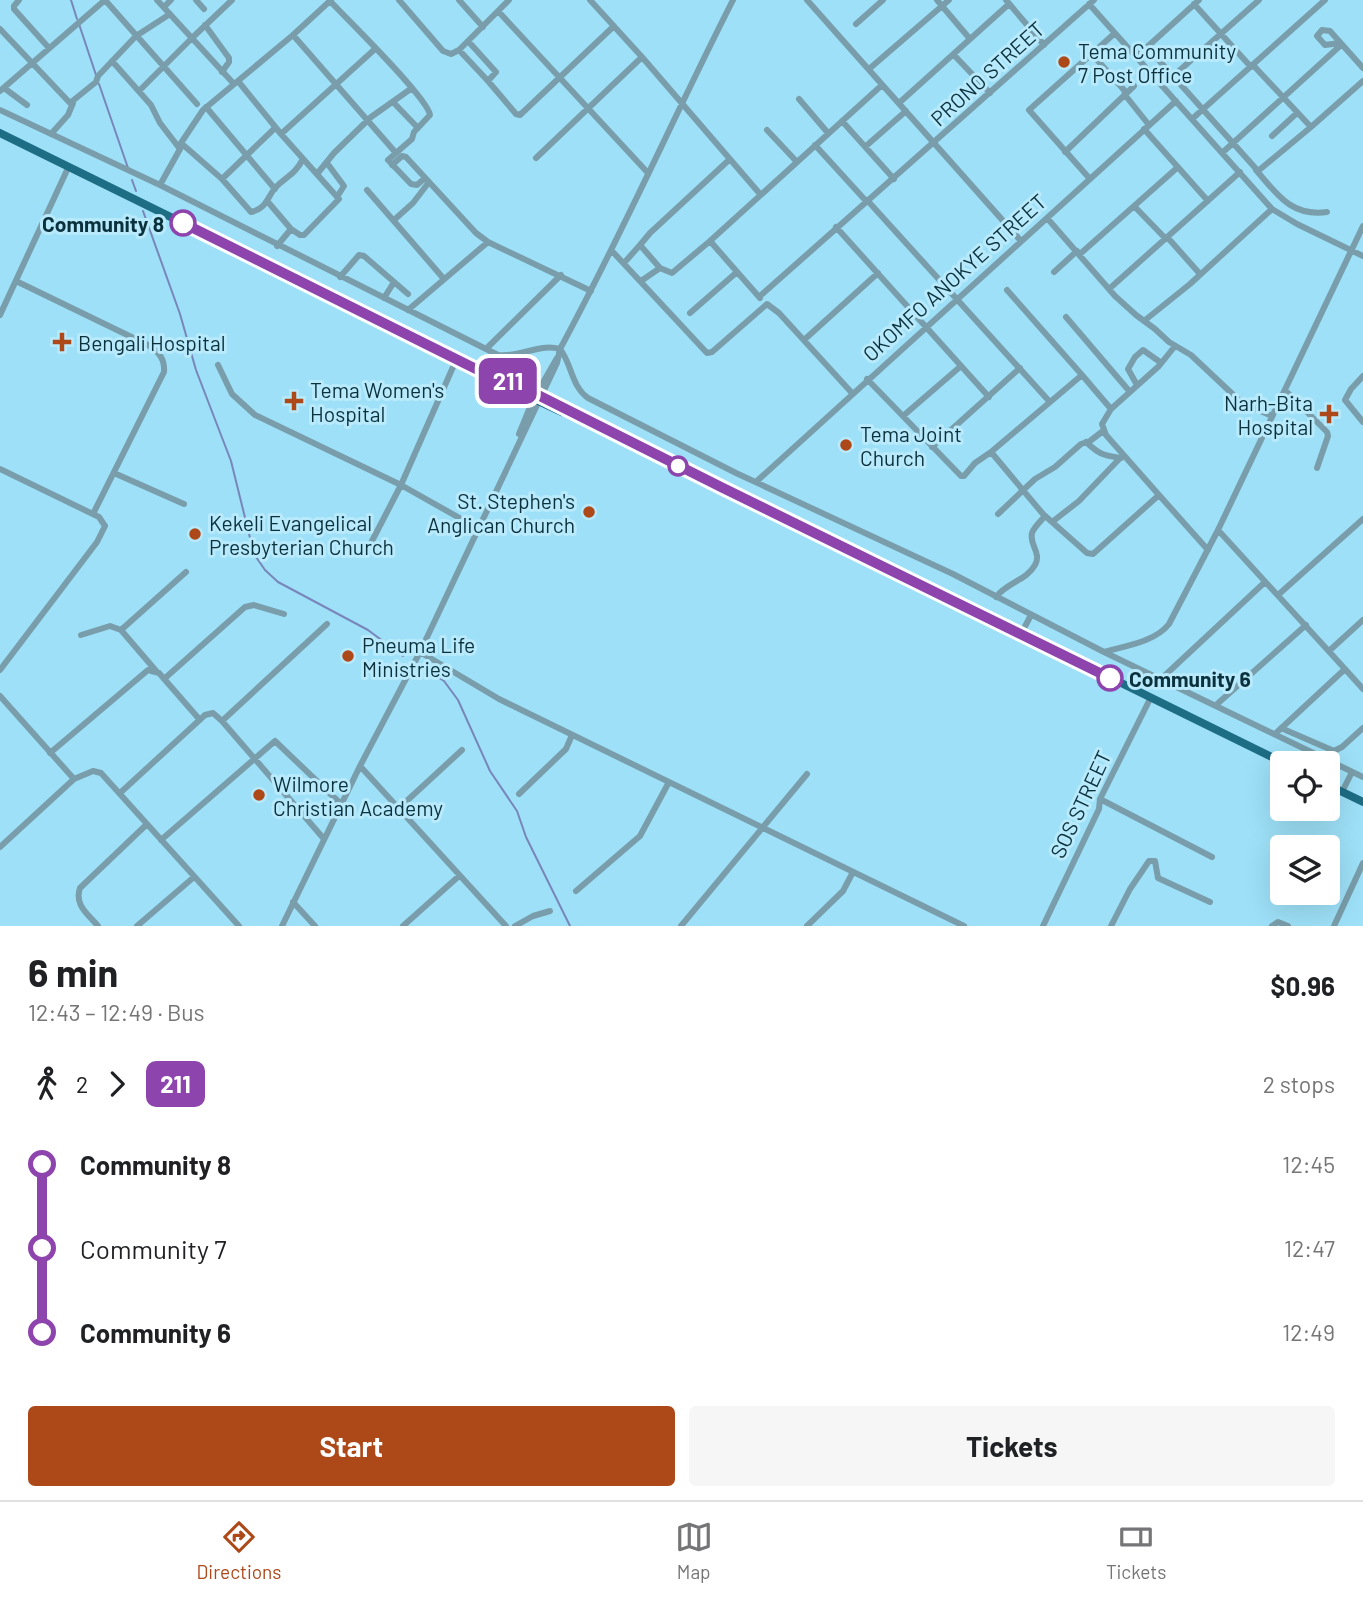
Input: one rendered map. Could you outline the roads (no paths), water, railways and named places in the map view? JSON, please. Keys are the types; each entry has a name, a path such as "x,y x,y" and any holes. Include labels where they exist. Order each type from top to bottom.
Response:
{"main road":[{"path":"0,133 490,376 576,418 582,418 1270,756"},
{"path":"1342,792 1363,802"}],"street":[{"path":"19,0 13,6 14,9 49,48"},
{"path":"27,104 2,89 105,0 197,104"},
{"path":"171,0 161,3 222,72 236,82 337,197"},
{"path":"196,0 204,9"},
{"path":"140,90 232,0"},
{"path":"160,185 206,107 293,35 330,0 412,88 430,112 412,139 388,160 414,186 427,180"},
{"path":"398,0 443,51 451,54 459,50 509,0"},
{"path":"459,0 483,27"},
{"path":"590,0 760,194"},
{"path":"282,926 480,529 518,443 523,421 612,251 681,101 733,0"},
{"path":"807,0 1021,240"},
{"path":"856,24 883,0"},
{"path":"869,69 940,3 949,0"},
{"path":"1162,86 1259,0"},
{"path":"1192,120 1325,0"},
{"path":"899,103 954,55 1007,2 1044,45"},
{"path":"1092,2 1115,33 1272,209 1363,256"},
{"name":"PRONO STREET","path":"759,297 1092,2"},
{"path":"1136,57 1197,2 1221,34 1311,127"},
{"path":"940,3 970,39"},
{"path":"498,11 648,173"},
{"path":"51,134 68,115 73,103 136,36 170,14"},
{"path":"205,25 229,58 222,72"},
{"path":"459,50 518,115 561,78 614,26"},
{"path":"0,29 68,102 73,103"},
{"path":"1090,179 1029,110 1115,33"},
{"path":"293,35 396,153"},
{"path":"468,41 496,72 488,81"},
{"path":"1222,153 1340,44 1363,68"},
{"path":"1147,47 1285,202 1311,215 1327,212"},
{"path":"279,132 375,49"},
{"path":"1091,53 1124,90 1147,127 1208,201"},
{"path":"954,55 990,93"},
{"path":"536,158 642,57"},
{"path":"112,61 140,90 160,123 181,146 222,179 251,212 268,202 275,189 297,171 303,159"},
{"path":"1256,170 1261,171 1363,81"},
{"path":"640,246 660,268 672,273 882,85"},
{"path":"1065,152 1135,86"},
{"path":"317,174 367,121 412,88"},
{"path":"799,99 828,133"},
{"name":"OKOMFO ANOKYE STREET","path":"757,481 1176,101"},
{"path":"393,102 418,128"},
{"path":"206,107 275,189"},
{"path":"0,110 160,185 498,355 509,357 542,347 560,349 578,388 588,398 736,473 1363,777"},
{"path":"866,146 906,111"},
{"path":"1272,136 1297,113"},
{"path":"842,121 894,179"},
{"path":"222,179 275,128 279,132"},
{"path":"767,130 797,162"},
{"path":"815,145 958,298 1049,401"},
{"path":"392,165 404,155 476,233 488,242 591,291"},
{"path":"624,263 650,233 730,159"},
{"path":"268,202 291,229 304,235 338,202 337,197 344,186 327,163"},
{"path":"0,315 68,167"},
{"path":"1054,272 1135,207 1178,167"},
{"path":"1109,289 1240,172"},
{"path":"394,220 413,203 427,180"},
{"path":"367,190 444,279"},
{"path":"1135,207 1200,274"},
{"path":"1143,321 1272,209"},
{"path":"1047,218 1109,289 1143,321 1191,355 1245,405 1272,416"},
{"path":"1104,652 1150,638 1166,628 1218,530 1363,226"},
{"path":"836,227 989,397"},
{"path":"277,246 291,229"},
{"path":"710,240 759,297 779,313 852,393"},
{"path":"408,310 488,242"},
{"path":"612,251 707,353 712,352 767,304"},
{"path":"340,277 359,255 364,256 408,294"},
{"path":"641,281 660,268"},
{"path":"690,313 737,272"},
{"path":"804,340 878,273"},
{"path":"487,348 562,275"},
{"path":"16,281 148,345 162,357 165,364 164,372 93,514"},
{"path":"384,298 394,282"},
{"path":"1007,290 1111,409"},
{"path":"1066,317 1130,392"},
{"path":"1175,346 1143,382 1111,409 1102,424 1103,431 1122,456 1208,550"},
{"path":"1137,385 1128,369 1138,353 1143,350 1160,362"},
{"path":"372,541 401,485 457,358"},
{"path":"218,365 232,394 255,415 401,485 480,529"},
{"path":"903,416 961,366"},
{"path":"932,447 1020,368"},
{"path":"867,379 962,476 1082,374"},
{"path":"1363,376 1345,400 1363,422"},
{"path":"1285,390 1327,432 1317,468"},
{"path":"998,514 1037,477 1055,467 1080,444 1103,431"},
{"path":"1086,442 1106,457 1122,456"},
{"path":"991,452 1045,516 1087,553 1093,554 1159,495"},
{"path":"1052,522 1079,501 1122,456"},
{"path":"0,468 93,514 104,523 102,533 0,670"},
{"path":"114,473 184,504"},
{"path":"996,597 1002,588 1026,576 1034,567 1037,559 1031,539 1032,531 1045,516"},
{"path":"1278,594 1363,519"},
{"path":"1218,530 1363,689"},
{"path":"121,629 186,572"},
{"path":"1161,679 1265,582"},
{"path":"161,676 245,607 254,605 284,614"},
{"path":"1021,634 1031,615"},
{"path":"1329,650 1363,620"},
{"path":"222,721 327,624"},
{"path":"1216,705 1306,625"},
{"path":"81,635 110,626 121,629 200,720"},
{"path":"420,652 499,699 964,926"},
{"path":"1275,734 1345,669"},
{"path":"50,753 141,674 152,670 161,676"},
{"path":"0,696 74,779"},
{"name":"SOS STREET","path":"1043,926 1099,809 1100,799 1151,697"},
{"path":"120,793 200,720 213,713 324,839"},
{"path":"1281,728 1334,751 1363,728"},
{"path":"519,794 566,749 572,735"},
{"path":"161,840 275,741 341,804"},
{"path":"398,809 462,750"},
{"path":"360,766 506,926"},
{"path":"0,847 74,779 93,771 101,772 239,926"},
{"path":"1342,792 1352,772"},
{"path":"681,926 807,774"},
{"path":"576,891 639,836 669,782"},
{"path":"1100,799 1212,857"},
{"path":"98,926 80,905 77,897 80,888 146,825"},
{"path":"1111,926 1130,889 1149,861 1155,861 1158,878 1210,902"},
{"path":"1334,926 1363,863"},
{"path":"808,925 843,891 853,872"},
{"path":"403,926 459,876"},
{"path":"137,926 194,877"},
{"path":"293,902 315,926"},
{"path":"515,926 533,916 550,911"},
{"path":"1272,926 1278,922 1288,926"}],"waterway":[{"path":"71,0 77,19"},
{"path":"79,24 96,75"},
{"path":"99,84 128,168"},
{"path":"132,180 136,191"},
{"path":"143,211 180,314 196,370 231,461 254,554 278,582 368,630 403,656"},
{"path":"418,665 444,681 458,700 490,771 517,811 526,837 570,926"}],"place":[{"name":"Tema Community 7 Post Office","path":"1064,62"},
{"name":"Community 8","path":"183,223"},
{"name":"Bengali Hospital","path":"62,342"},
{"name":"Tema Women's Hospital","path":"294,401"},
{"name":"Narh-Bita Hospital","path":"1329,414"},
{"name":"Tema Joint Church","path":"846,445"},
{"name":"St. Stephen's Anglican Church","path":"589,512"},
{"name":"Kekeli Evangelical Presbyterian Church","path":"195,534"},
{"name":"Pneuma Life Ministries","path":"348,656"},
{"name":"Community 6","path":"1110,678"},
{"name":"Wilmore Christian Academy","path":"259,795"}]}
